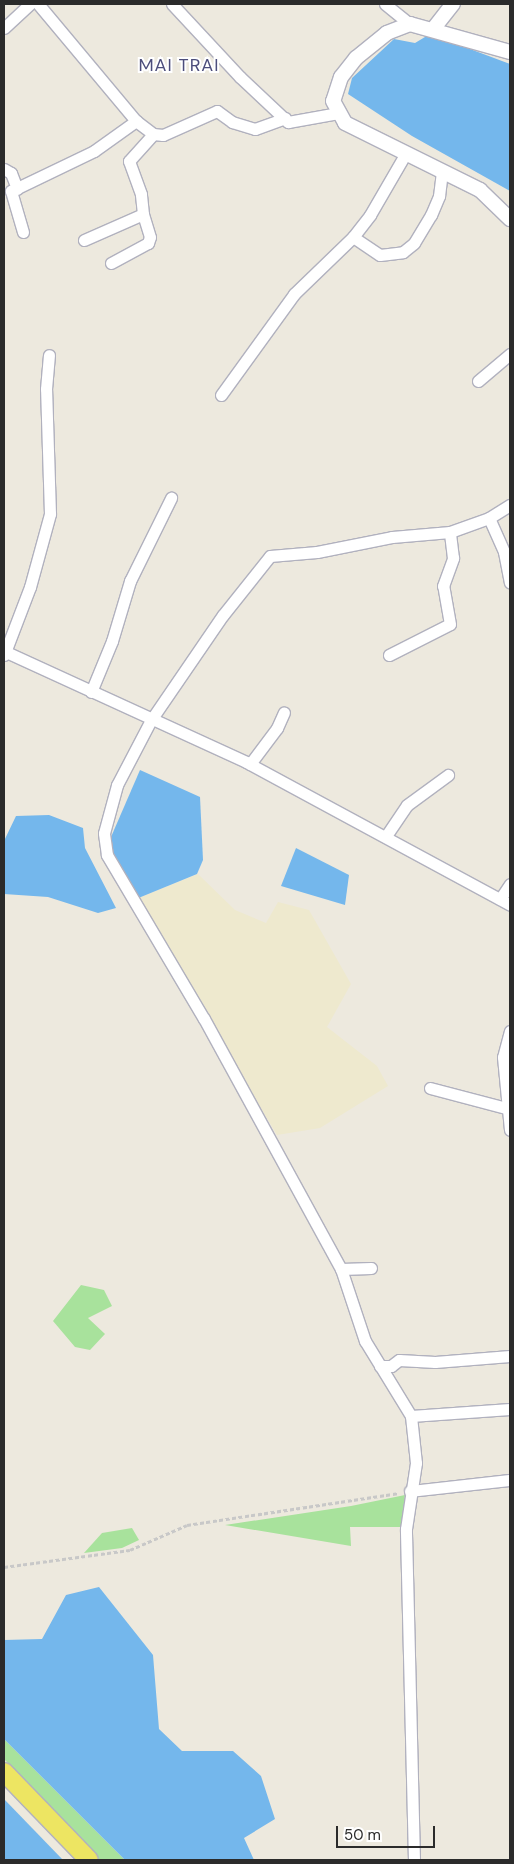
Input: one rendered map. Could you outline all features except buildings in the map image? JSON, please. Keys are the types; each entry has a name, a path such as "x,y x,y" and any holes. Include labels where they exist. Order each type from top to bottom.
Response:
{"main road":[{"path":"4,1772 89,1860"}],"street":[{"path":"4,28 30,4"},
{"path":"38,4 136,121 153,134 163,135 217,111 232,122 255,129 285,118"},
{"path":"172,4 240,77 288,122 338,113"},
{"path":"385,4 410,24 434,28 510,52"},
{"path":"434,28 453,4"},
{"path":"410,24 387,33 348,68 335,89 333,101 338,113 345,123 480,190 510,218"},
{"path":"23,232 11,191 94,151 136,121"},
{"path":"111,263 148,243 150,237 143,214 141,194 129,161 153,134"},
{"path":"221,395 294,294 352,237 370,215 406,153"},
{"path":"4,168 10,173 17,189"},
{"path":"352,237 380,255 402,252 414,243 432,215 439,196 442,171"},
{"path":"84,240 143,214"},
{"path":"478,381 510,354"},
{"path":"50,356 46,389 50,514 30,587 4,653 250,764 505,902 510,884"},
{"path":"91,692 112,641 130,581 171,498"},
{"path":"414,1860 406,1529 410,1491 416,1463 411,1416 365,1341 341,1268 204,1019 107,855 104,833 117,785 151,720 223,615 270,556 317,552 392,537 450,532 489,518 510,505"},
{"path":"489,518 504,552 510,582"},
{"path":"389,655 450,624 443,586 453,558 450,532"},
{"path":"250,764 277,728 284,712"},
{"path":"386,836 407,805 448,775"},
{"path":"510,1031 503,1057 510,1130"},
{"path":"430,1088 509,1109"},
{"path":"341,1268 371,1268"},
{"path":"380,1366 391,1366 399,1360 435,1362 510,1356"},
{"path":"411,1416 510,1409"},
{"path":"410,1491 510,1480"}],"path":[{"path":"4,1567 130,1550 187,1525 410,1491"}],"shaded area":[{"path":"198,874 235,910 266,923 278,902 309,910 351,984 327,1027 377,1066 388,1086 320,1128 277,1135 136,899"}],"green space":[{"path":"81,1285 104,1290 112,1306 88,1318 105,1334 90,1350 75,1347 53,1321"},
{"path":"405,1495 401,1527 350,1527 351,1546 225,1525 351,1506"},
{"path":"132,1528 139,1540 122,1548 84,1553 102,1533"},
{"path":"4,1739 125,1860 100,1860 4,1759"}],"water":[{"path":"430,34 510,64 510,191 412,136 348,94 352,78 394,39 415,43"},
{"path":"140,770 200,797 203,860 197,874 136,899 112,859 111,837"},
{"path":"49,815 83,828 85,848 116,908 98,913 48,897 4,894 4,841 16,816"},
{"path":"296,848 349,875 345,905 281,886"},
{"path":"99,1587 153,1655 159,1729 182,1751 233,1751 261,1776 275,1819 244,1838 254,1860 125,1860 4,1739 4,1640 42,1639 66,1595"},
{"path":"4,1799 63,1860 4,1860"}],"district":[{"name":"MAI TRAI","path":"179,65"}]}
